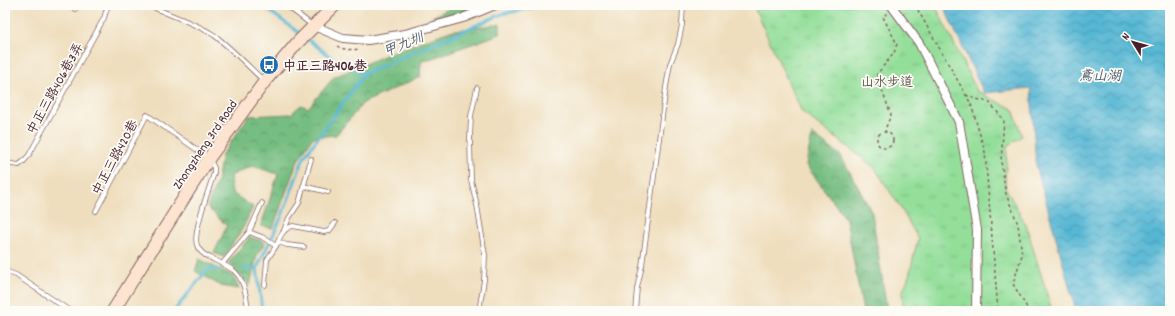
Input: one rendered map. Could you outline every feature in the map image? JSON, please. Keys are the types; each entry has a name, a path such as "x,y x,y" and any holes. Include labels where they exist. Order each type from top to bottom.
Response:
{"street":[{"name":"Zhongzheng 3rd Road","path":"113,311 209,158 265,81 297,43 335,5"},
{"path":"312,27 343,38 368,40 405,34 456,20 495,5"},
{"path":"892,6 919,43 959,122 977,230 976,311"}],"lane":[{"name":"中正三路406巷3弄","path":"5,163 19,165 29,155 104,18 108,5"},
{"path":"149,5 191,23 213,35 265,81"},
{"path":"286,5 312,27"},
{"path":"635,311 666,87 670,64 678,44 682,25 683,5"},
{"path":"477,88 471,116 470,138 471,180 477,205 485,255 484,280 479,311"},
{"name":"中正三路420巷","path":"96,211 147,115 209,158"},
{"path":"209,158 214,168 214,173 202,210 196,236 196,244 200,251 205,255 234,271 239,277 244,288 248,311"},
{"path":"265,285 267,260 289,218 299,203 311,159"},
{"path":"303,186 328,192"},
{"path":"222,264 249,232 262,203"},
{"path":"284,230 293,226 324,232 328,231 335,223"},
{"path":"249,232 276,244 304,246"},
{"path":"5,271 16,275 70,311"}],"path":[{"path":"886,132 886,126 891,115 877,74 894,53 897,44 883,17 892,6"},
{"path":"966,95 989,102 1004,120 1001,161 1006,194 1018,224 1022,255 1013,284 1029,311"},
{"path":"886,132 892,136 893,142 886,148 879,145 878,140 879,136 886,132"}],"green space":[{"path":"457,5 481,5 462,13 432,17"},
{"name":"山水步道","path":"753,5 935,5 977,91 1013,109 1022,136 1007,146 1005,187 1026,225 1052,311 975,311 940,307 904,311 902,293 909,276 918,238 899,205 874,167 802,112"},
{"path":"500,24 500,34 421,62 420,77 363,103 336,135 313,137 297,162 273,228 261,226 278,174 252,166 230,176 232,193 253,207 243,228 224,257 214,253 227,226 207,207 217,182 222,155 249,116 291,114 301,105 308,108 334,77 393,52 450,31"},
{"path":"812,134 841,156 872,213 887,311 863,311 846,219 806,165"},
{"path":"250,237 265,242 257,255 250,285 228,263"},
{"path":"199,259 233,276 239,289 221,286 195,271"}],"water":[{"name":"鳶山湖","path":"943,5 1170,5 1170,311 1076,311 1036,165 1031,88 984,93"}],"waterway":[{"name":"甲九圳","path":"261,5 302,35"},
{"name":"甲九圳","path":"306,38 332,58 364,74 502,14 546,5"},
{"path":"262,311 257,268 282,216 304,157 364,74"},
{"path":"244,269 257,268"},
{"path":"174,311 208,269 218,269"}],"place":[{"name":"中正三路406巷","path":"269,65"}]}
